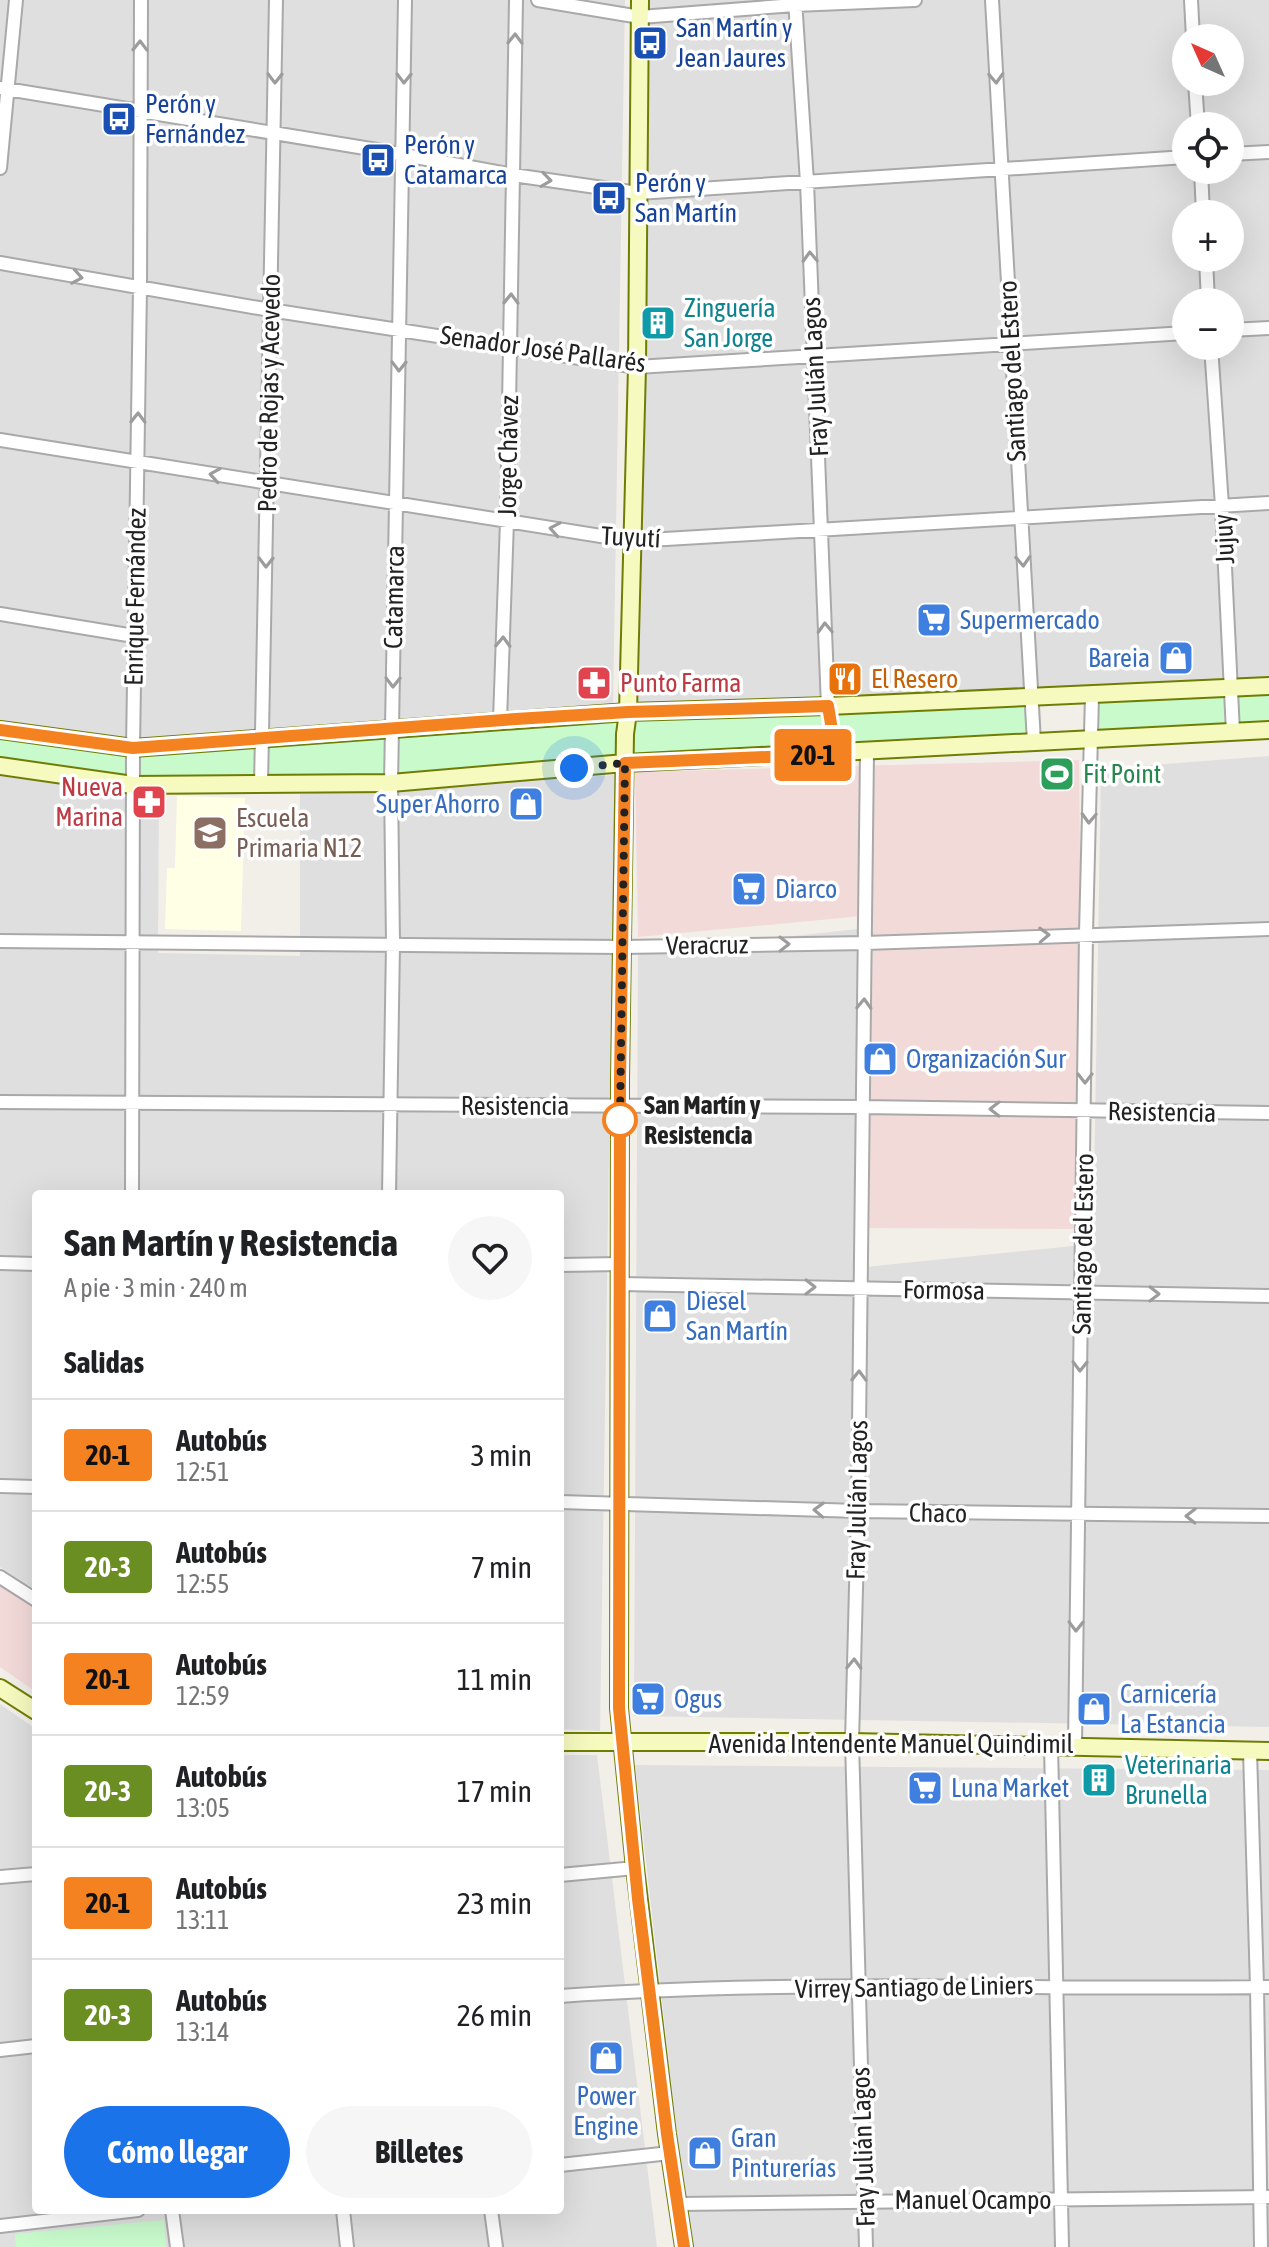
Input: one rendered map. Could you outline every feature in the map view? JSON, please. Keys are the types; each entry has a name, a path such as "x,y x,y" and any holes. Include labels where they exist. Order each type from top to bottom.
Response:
{"main road":[{"path":"640,8 637,367 622,947 621,1743 649,1990 684,2247"},
{"path":"0,730 133,748 628,712 1269,686"},
{"path":"0,766 133,785 391,783 625,763 1269,730"},
{"path":"0,1688 32,1708"},
{"name":"Avenida Intendente Manuel Quindimil","path":"564,1742 852,1742 1269,1751"}],"street":[{"path":"0,168 4,88 16,0"},
{"name":"Enrique Fernández","path":"132,1190 141,0"},
{"name":"Pedro de Rojas y Acevedo","path":"261,785 276,0"},
{"name":"Catamarca","path":"389,1190 393,944 391,783 405,0"},
{"name":"Jorge Chávez","path":"500,720 507,521 516,0"},
{"path":"538,0 640,8 915,0"},
{"name":"Santiago del Estero","path":"992,0 1034,742"},
{"path":"1191,0 1192,24"},
{"name":"Fray Julián Lagos","path":"795,3 807,182 828,706 836,754"},
{"path":"4,88 513,175 638,193 1172,158"},
{"path":"1244,153 1269,152"},
{"name":"Senador José Pallarés","path":"0,263 270,310 637,367 1172,334"},
{"path":"1244,329 1269,328"},
{"name":"Jujuy","path":"1212,360 1233,732"},
{"name":"Tuyutí","path":"0,440 632,541 1269,503"},
{"path":"0,614 134,636"},
{"name":"Santiago del Estero","path":"1075,1745 1092,695"},
{"name":"Fray Julián Lagos","path":"866,2247 852,1742 858,1511 867,752"},
{"name":"Veracruz","path":"0,941 622,947 866,943 1269,929"},
{"name":"Resistencia","path":"0,1102 861,1107 1269,1113"},
{"path":"0,1263 32,1264"},
{"path":"564,1265 620,1264"},
{"name":"Formosa","path":"620,1284 1269,1296"},
{"path":"0,1486 32,1487"},
{"name":"Chaco","path":"564,1502 858,1511 1269,1516"},
{"path":"0,1577 32,1597"},
{"path":"1051,1745 1062,2247"},
{"path":"1250,1751 1263,1987 1265,2197 1261,2247"},
{"path":"564,1875 635,1868"},
{"path":"0,1877 32,1874"},
{"name":"Virrey Santiago de Liniers","path":"564,1996 649,1990 1263,1987"},
{"path":"0,2050 32,2046"},
{"path":"564,2165 670,2153"},
{"name":"Manuel Ocampo","path":"678,2204 1265,2197"},
{"path":"0,2226 104,2214"},
{"path":"173,2214 177,2247"},
{"path":"343,2214 347,2247"},
{"path":"492,2214 496,2247"}],"shaded area":[{"path":"0,0 625,0 613,704 125,741 0,722"},
{"path":"641,0 1269,0 1269,681 628,712"},
{"path":"1269,756 1269,1727 634,1716 638,953 857,929 855,1268 1093,1244 1101,769"},
{"path":"1079,760 1084,1229 869,1228 873,915 638,937 635,772"},
{"path":"0,767 159,789 158,953 300,956 300,794 615,775 600,1731 564,1729 564,1190 32,1190 32,1587 0,1567"},
{"name":"Escuela Primaria N12","path":"177,796 245,798 241,931 165,929 167,868 175,868"},
{"path":"0,1584 32,1604 32,1689 0,1667"},
{"path":"0,1704 32,1726 32,2214 564,2214 564,1755 597,1755 657,2247 0,2247"},
{"path":"635,1765 1269,1770 1269,2247 690,2247"}],"green space":[{"path":"1269,686 1269,730 1091,740 1092,695"},
{"path":"1030,697 1034,742 391,783 133,785 0,766 0,730 133,748"},
{"path":"164,2220 166,2247 16,2247 15,2234"}],"bus line":[{"name":"20-1","path":"0,730 133,748 628,712 828,706 836,754 625,763 620,1080 619,1708 638,1899 684,2247"}],"place":[{"name":"San Martín y Jean Jaures","path":"650,43"},
{"name":"Perón y Fernández","path":"119,119"},
{"name":"Perón y Catamarca","path":"378,160"},
{"name":"Perón y San Martín","path":"609,198"},
{"name":"Zinguería San Jorge","path":"658,323"},
{"name":"Supermercado","path":"934,620"},
{"name":"Bareia","path":"1176,658"},
{"name":"El Resero","path":"845,679"},
{"name":"Punto Farma","path":"594,683"},
{"name":"Fit Point","path":"1057,774"},
{"name":"Nueva Marina","path":"149,802"},
{"name":"Super Ahorro","path":"526,804"},
{"name":"Escuela Primaria N12","path":"210,833"},
{"name":"Diarco","path":"749,889"},
{"name":"Organización Sur","path":"880,1059"},
{"name":"San Martín y Resistencia","path":"620,1120"},
{"name":"Diesel San Martín","path":"660,1316"},
{"name":"Ogus","path":"648,1699"},
{"name":"Carnicería La Estancia","path":"1094,1709"},
{"name":"Veterinaria Brunella","path":"1099,1780"},
{"name":"Luna Market","path":"925,1788"},
{"name":"Power Engine","path":"606,2058"},
{"name":"Gran Pinturerías","path":"705,2153"}],"route":[{"path":"574,768 625,763 620,1120"}]}
